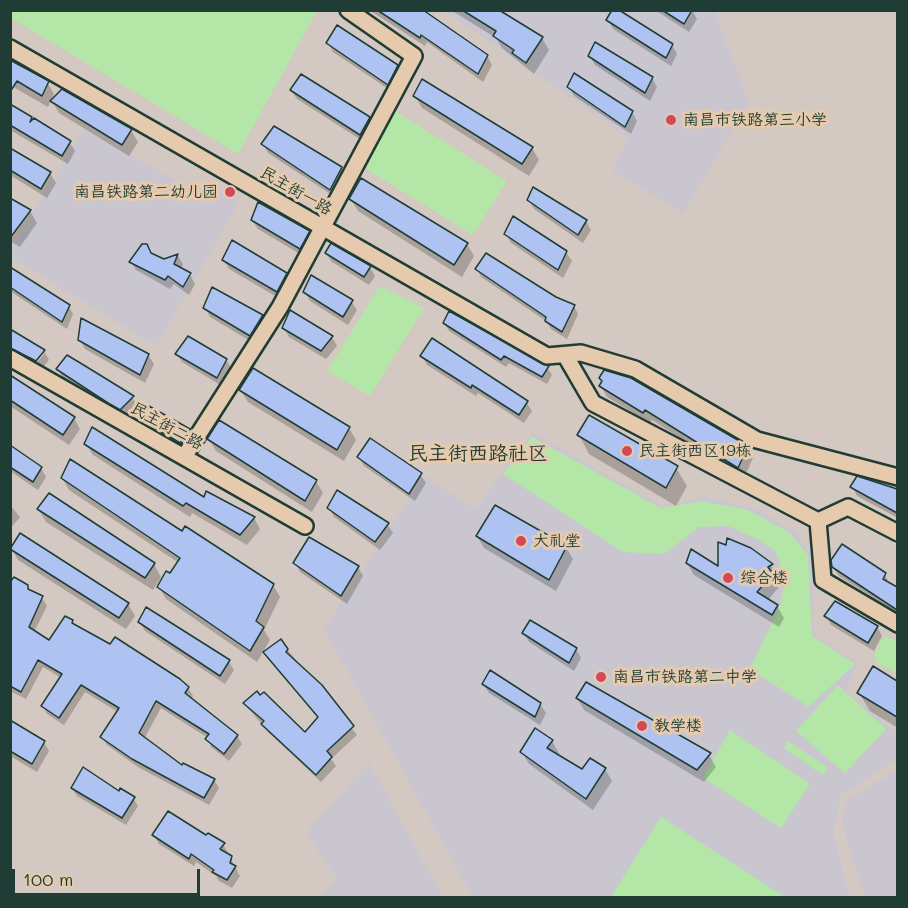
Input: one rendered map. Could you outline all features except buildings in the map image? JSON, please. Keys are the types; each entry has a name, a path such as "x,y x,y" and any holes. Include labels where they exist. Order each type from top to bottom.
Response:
{"street":[{"path":"184,457 280,307 414,56 348,10"},
{"name":"民主街一路","path":"10,48 547,357 581,353 635,369 757,440 897,477"},
{"path":"565,355 593,403 818,521"},
{"name":"民主街二路","path":"10,358 305,526"},
{"path":"818,521 848,507 897,533"},
{"path":"818,521 823,580 897,624"}],"shaded area":[{"name":"南昌市铁路第三小学","path":"445,11 714,11 749,103 683,213 612,171 628,137"},
{"path":"84,128 208,199 214,186 240,201 156,346 11,257 10,250"},
{"name":"南昌市铁路第二中学","path":"532,433 663,506 705,497 755,509 794,531 812,555 814,634 858,663 846,691 897,733 897,759 841,795 833,835 850,897 473,897 324,629 424,476 475,509"},
{"path":"369,762 443,897 321,897 337,879 306,833"},
{"path":"897,770 897,897 865,897 841,820 847,800"}],"green space":[{"path":"10,11 317,11 238,154 11,18"},
{"path":"392,109 507,181 473,235 366,169"},
{"path":"380,286 424,308 370,396 327,371"},
{"path":"532,437 661,508 702,501 748,510 789,532 808,555 812,636 855,664 809,707 750,669 780,606 785,579 776,552 759,540 728,526 699,527 664,554 623,552 503,474"},
{"path":"884,636 897,641 897,673 877,663 874,655"},
{"path":"838,685 886,729 845,773 796,731"},
{"path":"730,730 810,784 781,828 703,778"},
{"path":"788,741 827,767 823,775 784,748"},
{"path":"661,817 785,897 611,897"}],"place":[{"name":"南昌市铁路第三小学","path":"671,120"},
{"name":"南昌铁路第二幼儿园","path":"230,192"},
{"name":"民主街西区19栋","path":"627,451"},
{"name":"大礼堂","path":"521,541"},
{"name":"综合楼","path":"728,578"},
{"name":"南昌市铁路第二中学","path":"601,677"},
{"name":"教学楼","path":"642,726"}],"district":[{"name":"民主街西路社区","path":"478,454"}]}
